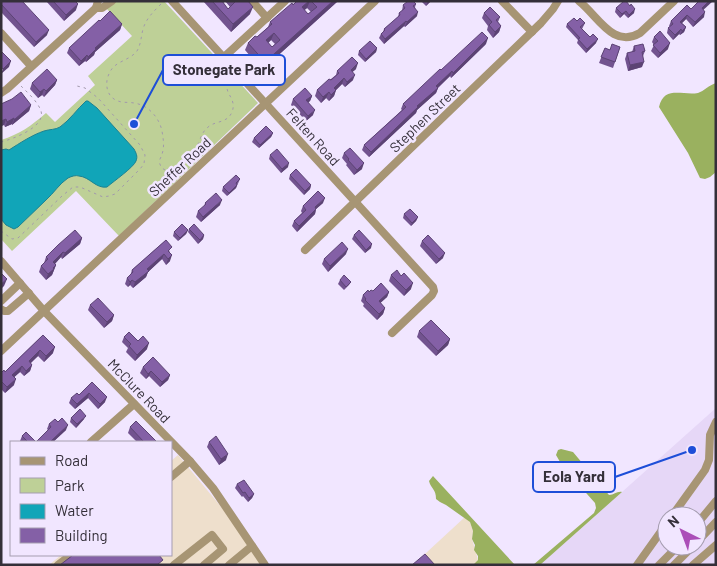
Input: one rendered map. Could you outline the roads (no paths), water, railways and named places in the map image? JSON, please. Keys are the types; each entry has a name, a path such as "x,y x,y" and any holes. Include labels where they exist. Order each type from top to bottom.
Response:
{"street":[{"path":"90,1 102,8 112,1"},
{"name":"Felten Road","path":"172,1 433,287 432,295 392,333"},
{"path":"223,58 285,1"},
{"name":"Sheffer Road","path":"1,351 375,1"},
{"path":"502,1 532,32"},
{"name":"Stephen Street","path":"305,250 532,32 558,1"},
{"path":"579,1 612,34 623,38 640,33 674,1"},
{"path":"256,2 267,18"},
{"path":"1,93 97,4"},
{"path":"1,33 31,66"},
{"name":"McClure Road","path":"1,261 44,311 170,441"},
{"path":"1,301 20,283"},
{"path":"1,308 4,311 8,311 29,293"},
{"path":"92,441 134,404"},
{"path":"679,506 705,470 709,460 710,435 716,422"},
{"name":"McClure Road","path":"172,443 213,488 264,565"},
{"path":"172,475 190,461"},
{"path":"707,512 716,501"},
{"path":"707,531 716,522"},
{"path":"174,565 212,535 223,549 208,564"},
{"path":"637,565 657,537"},
{"path":"693,565 716,545"},
{"path":"229,565 252,546"},
{"path":"58,565 70,556"},
{"path":"659,565 668,556"},
{"path":"674,565 683,556"}],"water":[{"path":"86,101 97,108 134,149 137,159 134,164 107,187 100,186 83,177 75,176 68,178 18,227 14,229 6,225 1,219 1,150 9,150 26,139 44,131 60,127"}],"place":[{"name":"Stonegate Park","path":"134,124"},
{"name":"Eola Yard","path":"692,450"}]}
